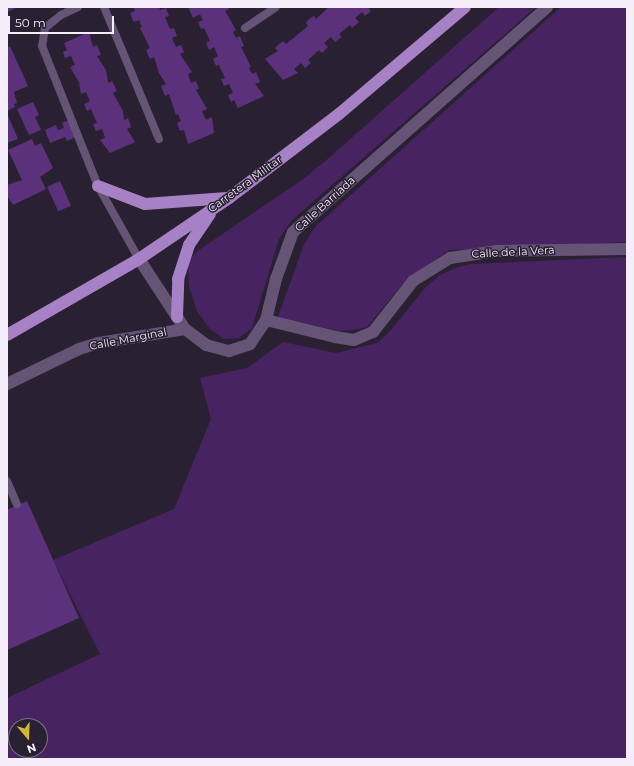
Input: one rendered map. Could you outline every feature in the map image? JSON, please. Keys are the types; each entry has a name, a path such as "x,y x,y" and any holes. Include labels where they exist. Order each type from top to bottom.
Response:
{"main road":[{"name":"Carretera Militar","path":"7,335 139,259 229,198 340,114 465,7"},
{"path":"98,186 144,204 229,198"},
{"path":"177,317 178,279 189,245 213,209"}],"street":[{"name":"Calle Barriada","path":"139,259 185,329 206,345 229,351 250,344 266,320 276,279 293,232 547,7"},
{"name":"Calle de la Vera","path":"266,320 354,340 373,332 413,281 450,258 497,251 627,248"},
{"name":"Calle Marginal","path":"7,384 92,345 185,329"}],"lane":[{"path":"78,7 59,11 45,28 42,46 98,186 139,259"},
{"path":"104,7 159,140"},
{"path":"245,28 268,10 276,7"},
{"path":"7,482 17,504"}],"shaded area":[{"path":"499,7 536,7 292,220 279,239 252,328 239,338 224,339 210,329 197,311 189,286 188,261 199,250 302,180"},
{"path":"561,7 627,7 627,242 449,250 406,280 367,327 338,331 278,317 304,244 316,226"},
{"path":"627,257 627,759 7,759 7,698 100,654 53,560 174,509 211,419 200,378 247,368 283,342 336,353 377,343 389,332 426,287 440,275 455,268 470,264"}],"building":[{"path":"7,7 18,7 7,12"},
{"path":"133,7 159,7 160,10 166,8 169,16 165,17 170,29 174,28 177,36 172,38 176,47 181,45 184,52 180,54 192,72 188,74 191,83 196,81 199,89 196,90 207,109 202,111 206,120 212,117 214,133 188,144 184,130 180,131 177,123 181,121 178,114 176,115 169,94 165,96 161,86 166,84 159,73 154,57 150,59 146,50 150,48 140,28 142,27 139,20 134,22 132,18 130,13 135,11"},
{"path":"188,7 228,7 229,9 225,11 236,30 233,32 236,38 240,36 244,46 241,47 251,67 249,68 252,74 256,72 260,82 255,84 264,96 238,108 234,100 231,102 228,95 233,93 229,84 224,86 221,79 225,78 219,65 216,66 213,59 218,56 214,47 209,50 206,43 210,41 204,28 201,29 198,22 203,20 200,14 193,18"},
{"path":"329,7 371,7 369,9 371,11 365,16 362,12 355,18 359,22 352,28 350,25 339,34 342,37 335,42 331,37 324,43 328,47 322,53 319,50 308,60 311,63 305,68 301,63 294,69 298,73 283,80 265,59 278,51 275,48 279,44 283,41 286,44 308,26 306,23 309,19 314,16 316,19"},
{"path":"89,32 93,47 97,45 101,55 97,56 106,70 108,83 112,81 117,91 113,93 123,111 124,120 128,118 131,127 127,129 135,142 110,153 100,140 105,138 102,129 96,131 93,124 97,123 91,109 87,111 84,104 90,101 86,92 81,94 79,82 70,67 75,65 71,56 65,58 63,52 67,50 64,43"},
{"path":"10,46 28,86 14,92 17,103 14,104 15,107 7,111 7,48"},
{"path":"33,102 39,115 35,117 41,130 29,135 17,109"},
{"path":"7,113 18,139 7,143"},
{"path":"71,119 78,136 67,141 65,137 50,143 45,130 56,125 58,130 64,128 62,123"},
{"path":"32,139 35,146 41,143 53,168 40,177 46,189 13,205 7,196 7,185 22,180 8,150"},
{"path":"60,181 71,206 58,211 47,187"},
{"path":"27,501 79,618 7,650 7,510"}]}
